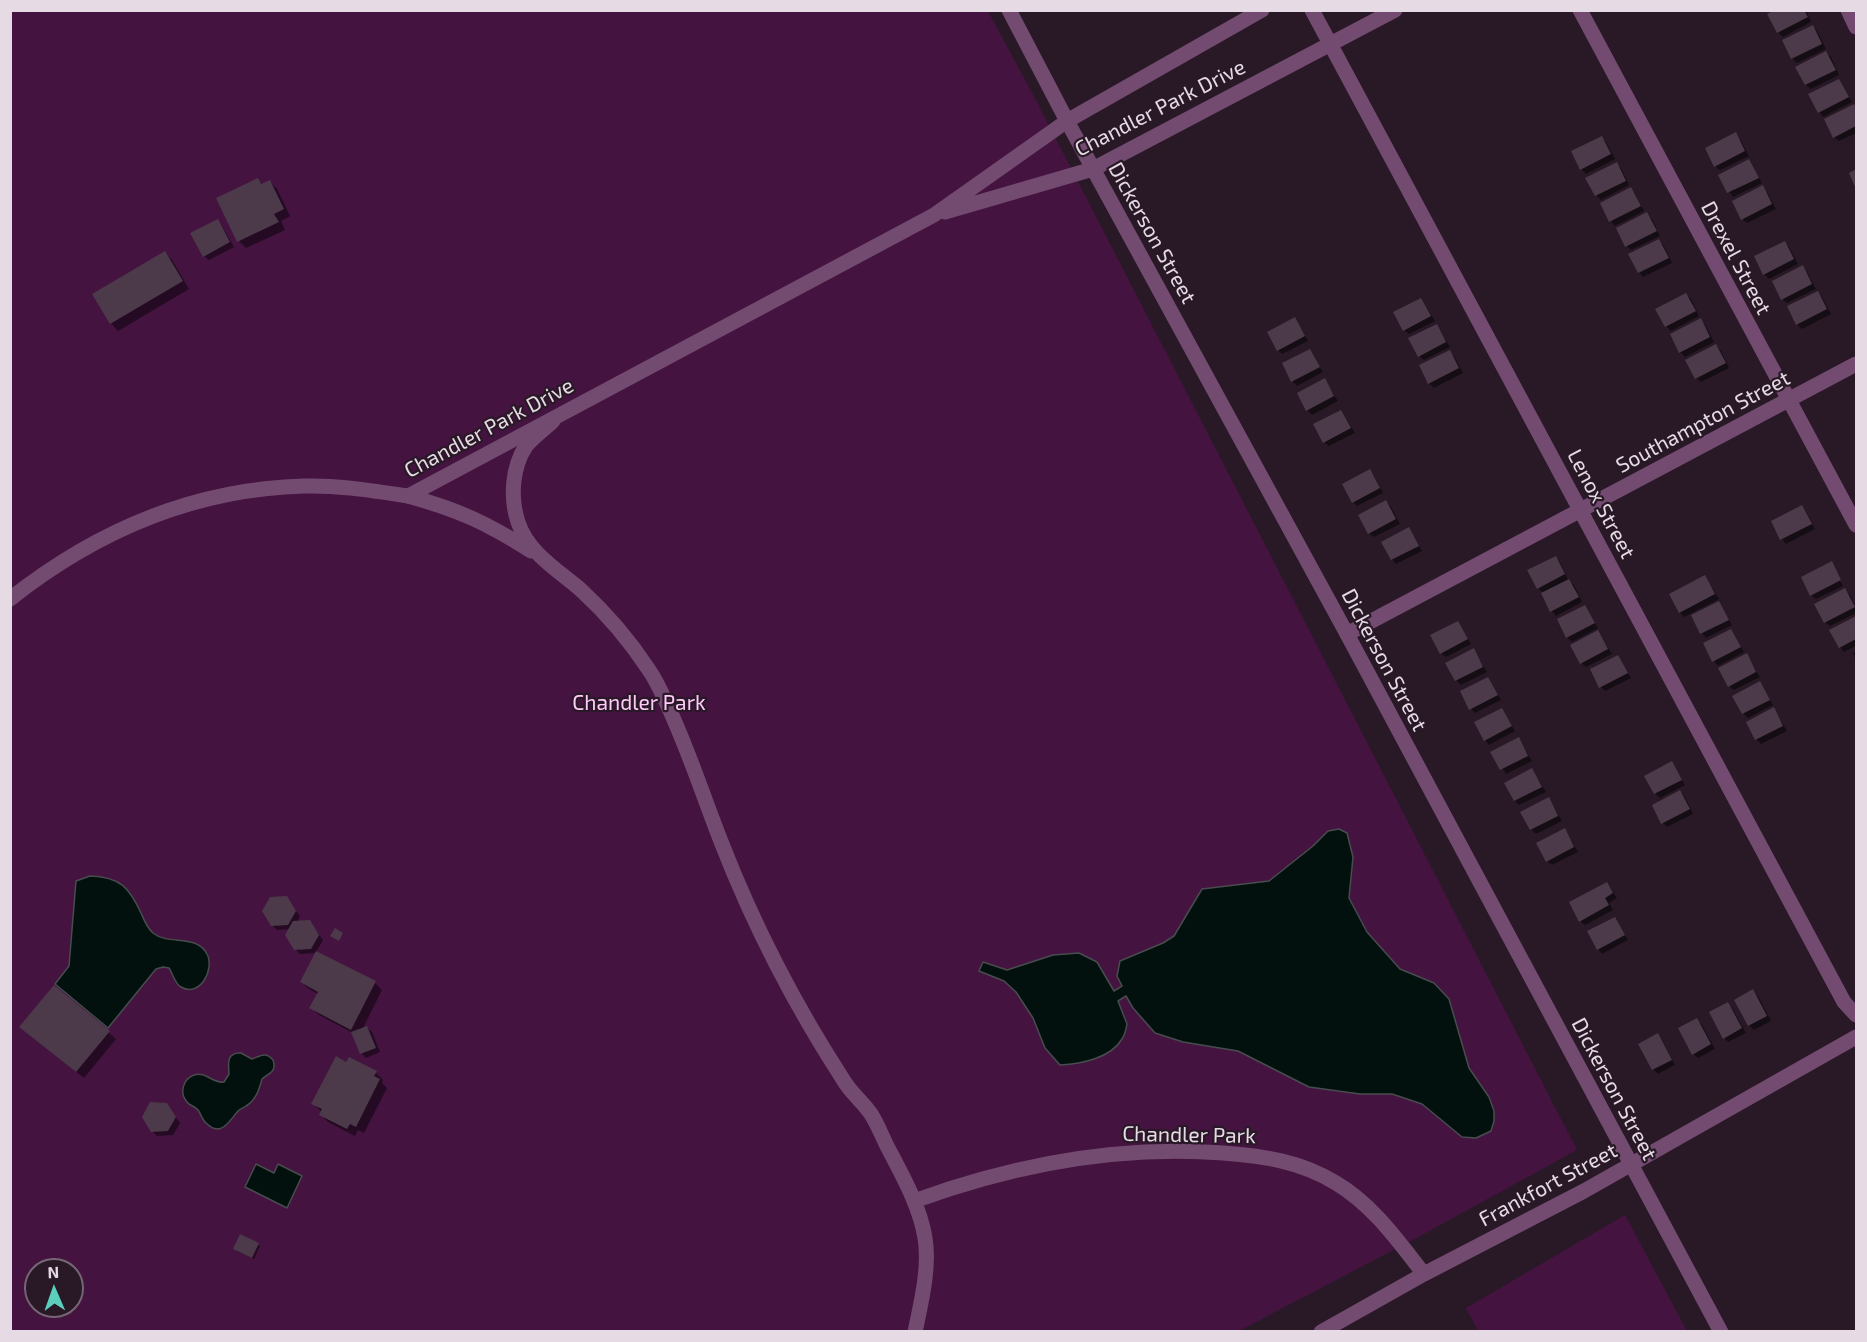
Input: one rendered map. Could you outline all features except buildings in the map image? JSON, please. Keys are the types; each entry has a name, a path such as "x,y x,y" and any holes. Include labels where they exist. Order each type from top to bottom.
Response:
{"street":[{"name":"Dickerson Street","path":"1009,10 1721,1332"},
{"name":"Chandler Park Drive","path":"10,599 57,564 103,537 142,519 181,505 267,488 306,486 345,488 408,496 934,215 1067,121 1262,10"},
{"name":"Lenox Street","path":"1312,10 1844,1002 1857,1015"},
{"name":"Chandler Park Drive","path":"934,215 1093,168 1395,10"},
{"name":"Drexel Street","path":"1580,10 1857,525"},
{"path":"1848,10 1857,27"},
{"name":"Southampton Street","path":"1347,634 1857,364"},
{"path":"543,559 527,541 518,523 513,504 513,484 518,464 527,446 559,416"},
{"path":"408,496 449,507 480,520 510,536 543,559 582,591 609,619 651,672 678,727 723,846 766,944 818,1039 846,1084 871,1114 914,1201 926,1238 923,1294 915,1332"},
{"name":"Frankfort Street","path":"1321,1332 1424,1274 1584,1191 1857,1037"},
{"name":"Chandler Park","path":"914,1201 998,1174 1084,1157 1172,1151 1264,1156 1314,1171 1337,1183 1358,1198 1373,1212 1424,1274"}],"green space":[{"name":"Chandler Park","path":"10,11 988,11 1577,1150 1239,1331 11,1331"},
{"path":"1625,1215 1687,1331 1478,1331 1466,1308"}],"shaded area":[{"path":"1339,829 1347,833 1353,857 1349,898 1367,932 1400,969 1434,983 1449,999 1469,1068 1489,1097 1494,1111 1491,1131 1476,1138 1462,1137 1422,1104 1392,1094 1360,1094 1309,1087 1238,1051 1183,1042 1155,1033 1133,1008 1126,996 1118,1001 1127,1024 1124,1036 1117,1046 1095,1059 1060,1065 1045,1048 1033,1018 1016,992 1004,981 979,971 983,962 1007,970 1053,955 1079,953 1097,962 1114,991 1122,986 1117,976 1120,961 1174,936 1202,889 1269,881 1328,831"},
{"path":"90,876 116,881 128,890 149,929 159,937 189,942 202,948 207,954 209,967 200,985 194,989 181,987 169,968 156,969 108,1028 55,984 69,966 76,881"},
{"path":"241,1053 252,1059 263,1055 268,1056 273,1060 274,1067 270,1074 262,1079 255,1098 238,1111 224,1127 216,1129 205,1122 198,1110 187,1102 183,1095 183,1087 190,1077 198,1074 224,1082 229,1074 231,1056"},
{"path":"256,1164 274,1173 278,1164 302,1176 287,1208 245,1187"}]}
